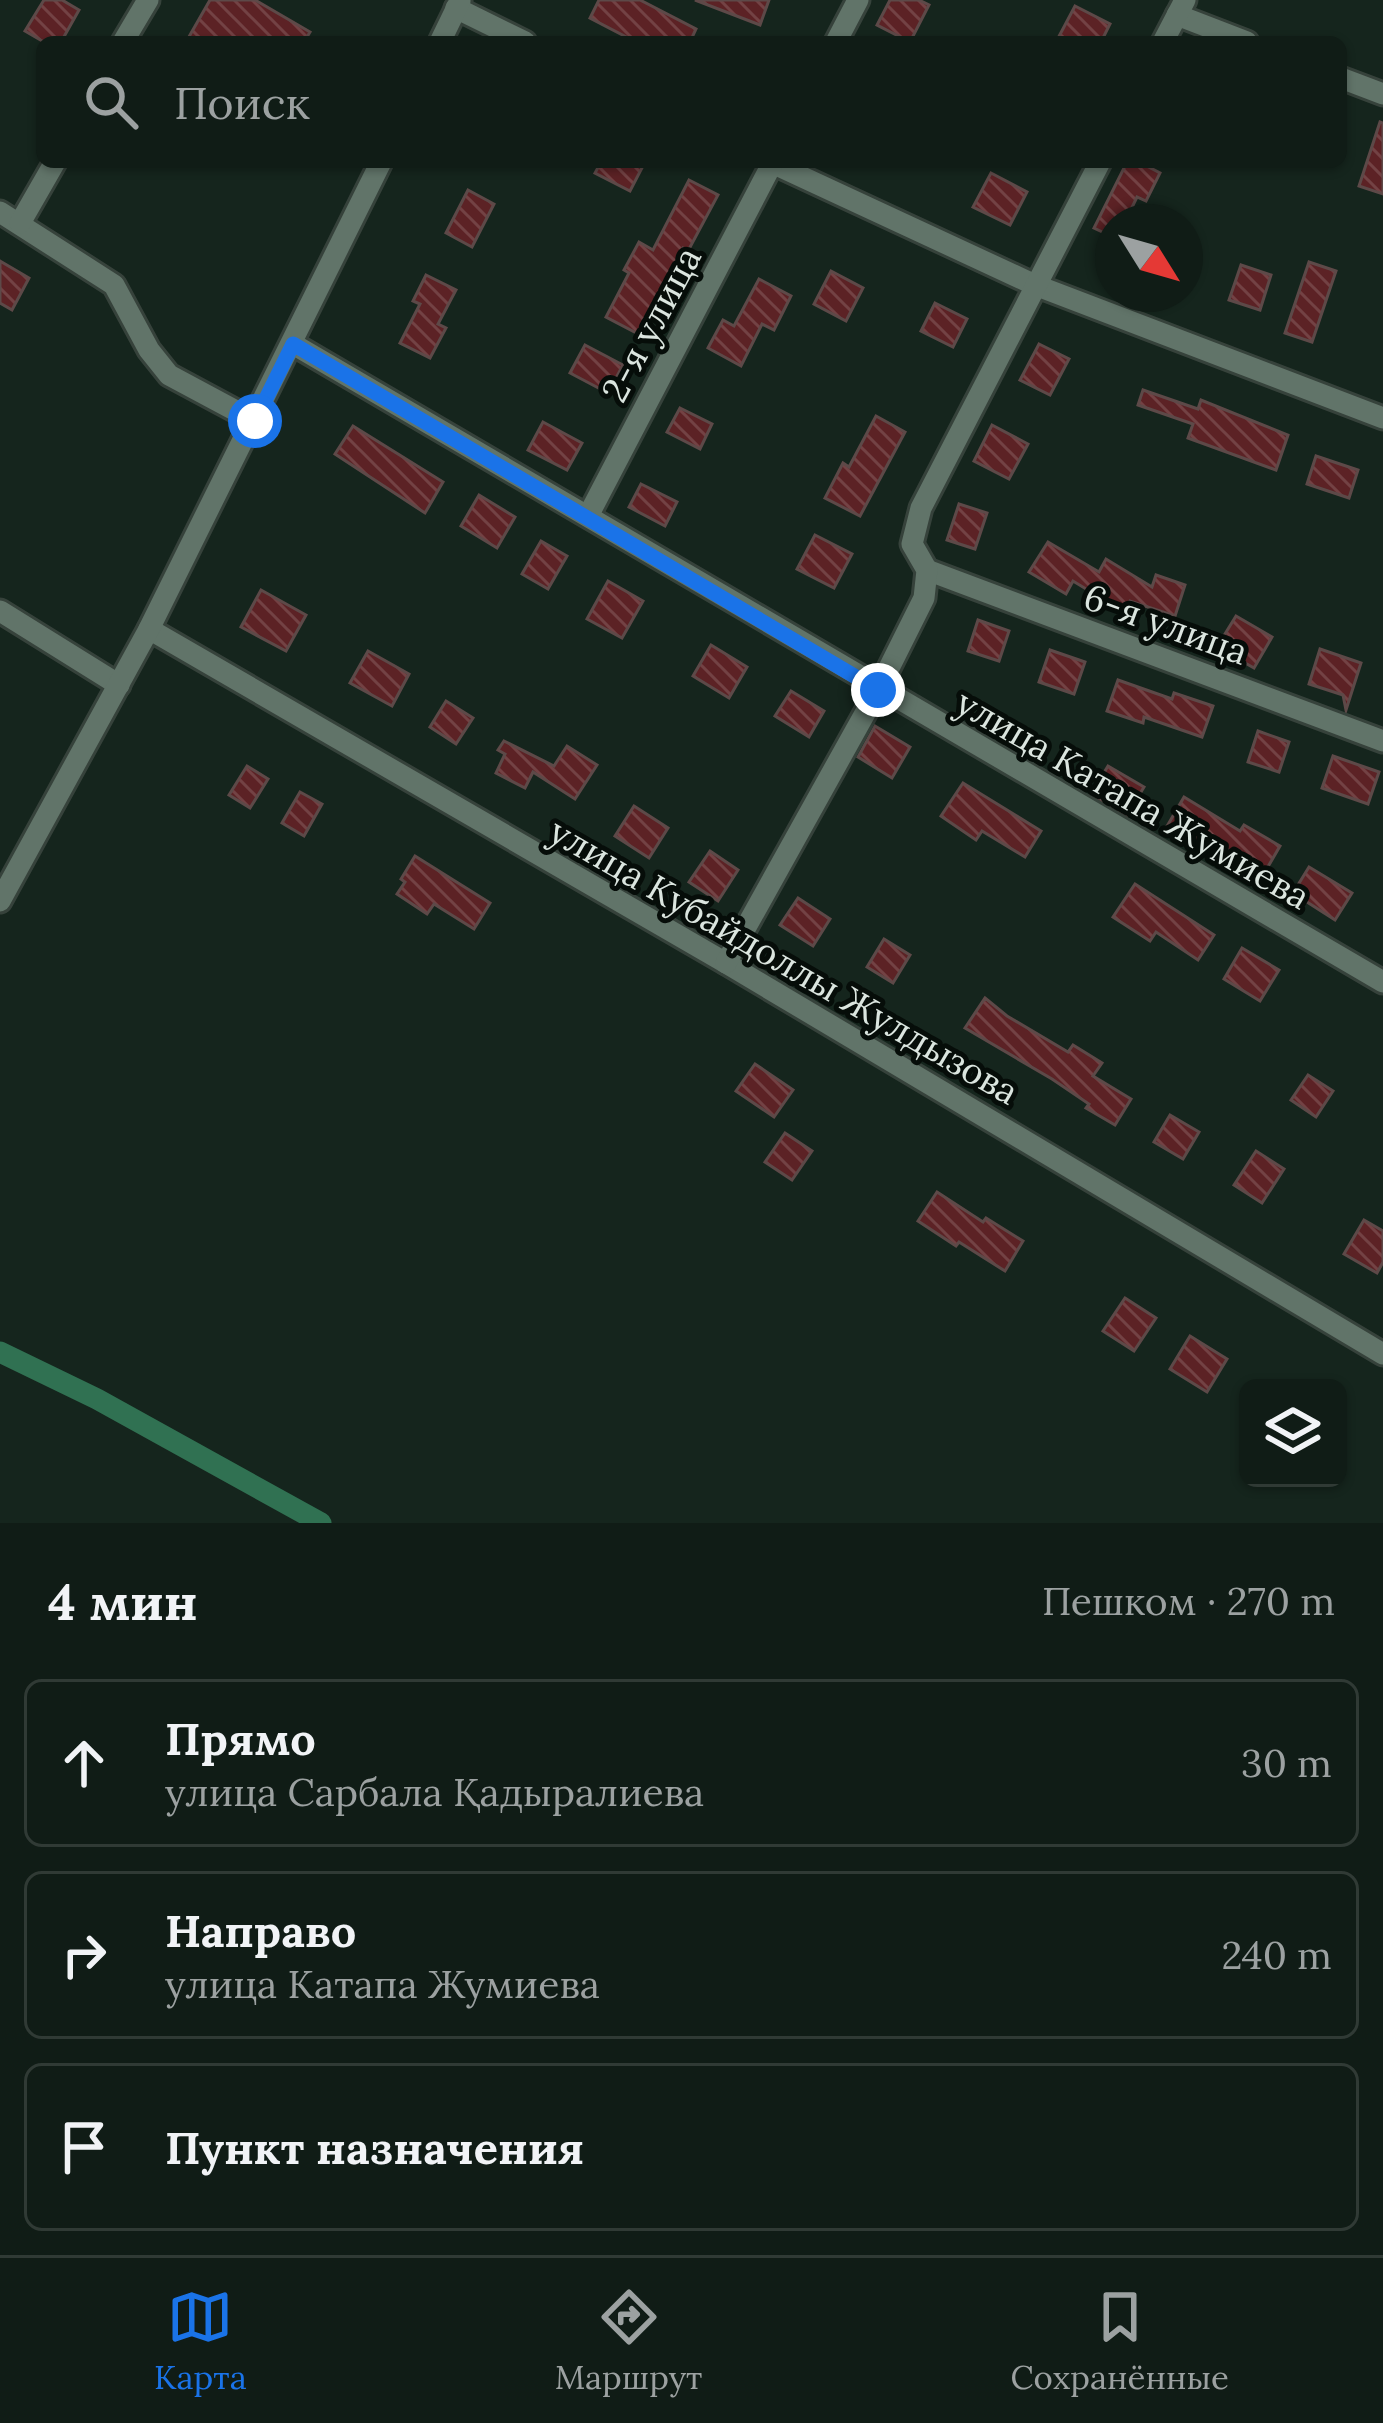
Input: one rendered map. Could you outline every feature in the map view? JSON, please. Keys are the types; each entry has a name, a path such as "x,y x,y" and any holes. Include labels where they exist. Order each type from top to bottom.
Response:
{"street":[{"path":"127,36 146,0"},
{"path":"839,36 858,0"},
{"path":"443,36 458,4 514,36"},
{"path":"1166,36 1181,8 1235,36"},
{"path":"1347,80 1383,94"},
{"path":"50,168 10,218 114,285 149,350 169,375 255,421"},
{"path":"0,901 9,862 119,686 378,168"},
{"name":"2-я улица","path":"588,516 769,168"},
{"path":"785,168 1035,285 1383,418"},
{"path":"726,963 924,598 926,570 912,544 921,508 1097,168"},
{"name":"улица Катапа Жумиева","path":"293,344 1383,982"},
{"name":"6-я улица","path":"926,570 1383,741"},
{"path":"0,611 119,686"},
{"name":"улица Кубайдоллы Жулдызова","path":"149,629 726,963 1383,1354"}],"building":[{"path":"44,0 62,0 79,10 64,36 36,37 25,31"},
{"path":"210,0 255,0 310,32 308,36 189,36"},
{"path":"599,0 640,0 696,29 693,36 624,36 590,18"},
{"path":"695,0 769,0 760,25"},
{"path":"890,0 919,0 929,5 913,36 898,36 877,25"},
{"path":"1075,6 1110,24 1104,36 1059,36"},
{"path":"1383,123 1383,194 1359,186"},
{"path":"598,168 642,168 630,191 595,173"},
{"path":"1124,168 1150,168 1160,173 1146,201 1137,197 1134,204 1106,204"},
{"path":"991,173 1027,192 1010,225 973,207"},
{"path":"689,180 718,195 688,251 683,248 653,307 658,309 644,337 606,317 639,242 653,250"},
{"path":"468,190 494,204 472,247 446,233"},
{"path":"0,261 29,278 12,310 0,303"},
{"path":"1309,262 1336,271 1312,342 1285,333"},
{"path":"1241,265 1271,275 1260,310 1229,300"},
{"path":"831,271 863,288 846,321 814,304"},
{"path":"426,275 456,290 438,324 446,328 430,358 400,343 420,304 413,301"},
{"path":"759,279 791,296 774,330 762,324 741,366 708,348 723,320 734,326"},
{"path":"935,303 967,319 953,347 921,331"},
{"path":"1039,344 1069,359 1050,395 1020,380"},
{"path":"585,345 623,365 608,393 570,373"},
{"path":"1143,390 1198,409 1201,400 1288,435 1276,470 1188,438 1193,424 1138,405"},
{"path":"680,408 712,424 700,449 667,432"},
{"path":"876,416 905,432 860,516 825,498 843,463 849,467"},
{"path":"543,422 582,443 567,470 528,450"},
{"path":"992,425 1028,444 1009,479 974,461"},
{"path":"353,426 443,482 425,513 335,454"},
{"path":"1316,456 1358,470 1349,498 1307,484"},
{"path":"641,484 677,502 665,526 629,507"},
{"path":"479,495 515,517 497,548 461,526"},
{"path":"959,504 987,513 975,549 947,540"},
{"path":"815,535 852,554 834,588 797,569"},
{"path":"541,541 567,556 548,589 522,574"},
{"path":"1048,542 1099,572 1106,559 1152,587 1156,575 1185,585 1175,616 1130,601 1124,612 1073,581 1066,594 1029,572"},
{"path":"608,581 643,601 622,638 587,619"},
{"path":"261,590 306,615 286,651 241,627"},
{"path":"1236,616 1272,637 1254,668 1217,647"},
{"path":"978,620 1009,631 999,661 968,651"},
{"path":"711,645 747,667 729,698 693,676"},
{"path":"1320,649 1361,663 1346,710 1343,695 1309,684"},
{"path":"1050,650 1085,662 1074,694 1039,682"},
{"path":"368,651 409,674 392,706 350,683"},
{"path":"1118,680 1172,699 1174,693 1213,706 1202,737 1144,717 1143,723 1107,711"},
{"path":"791,691 824,711 809,737 775,716"},
{"path":"446,701 473,718 456,744 430,727"},
{"path":"875,726 910,747 892,778 858,757"},
{"path":"1258,731 1289,742 1279,772 1248,762"},
{"path":"504,741 554,766 567,746 597,765 575,799 533,772 525,788 496,773 505,754 498,750"},
{"path":"1333,756 1379,772 1368,804 1322,788"},
{"path":"247,766 268,779 250,808 229,795"},
{"path":"1108,766 1144,787 1127,815 1091,794"},
{"path":"963,783 1041,831 1025,857 982,831 976,840 941,816"},
{"path":"300,792 322,804 304,836 282,823"},
{"path":"1184,797 1240,831 1244,825 1280,846 1262,877 1206,844 1202,850 1166,828"},
{"path":"634,806 668,828 649,858 615,836"},
{"path":"710,851 738,870 718,901 689,882"},
{"path":"415,856 490,903 474,929 434,904 427,914 397,894"},
{"path":"1309,867 1352,893 1335,920 1293,893"},
{"path":"1135,884 1214,935 1198,960 1156,932 1150,941 1113,917"},
{"path":"798,898 830,919 813,946 780,925"},
{"path":"884,939 910,955 893,983 867,967"},
{"path":"1242,948 1279,970 1260,1001 1224,979"},
{"path":"985,998 1068,1052 1073,1045 1102,1063 1093,1076 1131,1099 1115,1125 1052,1079 965,1028"},
{"path":"755,1064 793,1090 774,1117 736,1091"},
{"path":"1308,1075 1333,1091 1316,1117 1291,1100"},
{"path":"1170,1115 1199,1132 1183,1159 1154,1142"},
{"path":"785,1133 812,1151 792,1180 765,1162"},
{"path":"1256,1151 1284,1169 1262,1203 1234,1185"},
{"path":"937,1192 1023,1241 1005,1271 918,1221"},
{"path":"1364,1220 1383,1231 1383,1262 1377,1273 1344,1254"},
{"path":"1125,1298 1156,1318 1134,1351 1103,1331"},
{"path":"1190,1336 1227,1359 1207,1392 1170,1369"}],"waterway":[{"path":"0,1352 97,1399 321,1523"}],"route":[{"path":"255,421 293,344 878,690"}]}
